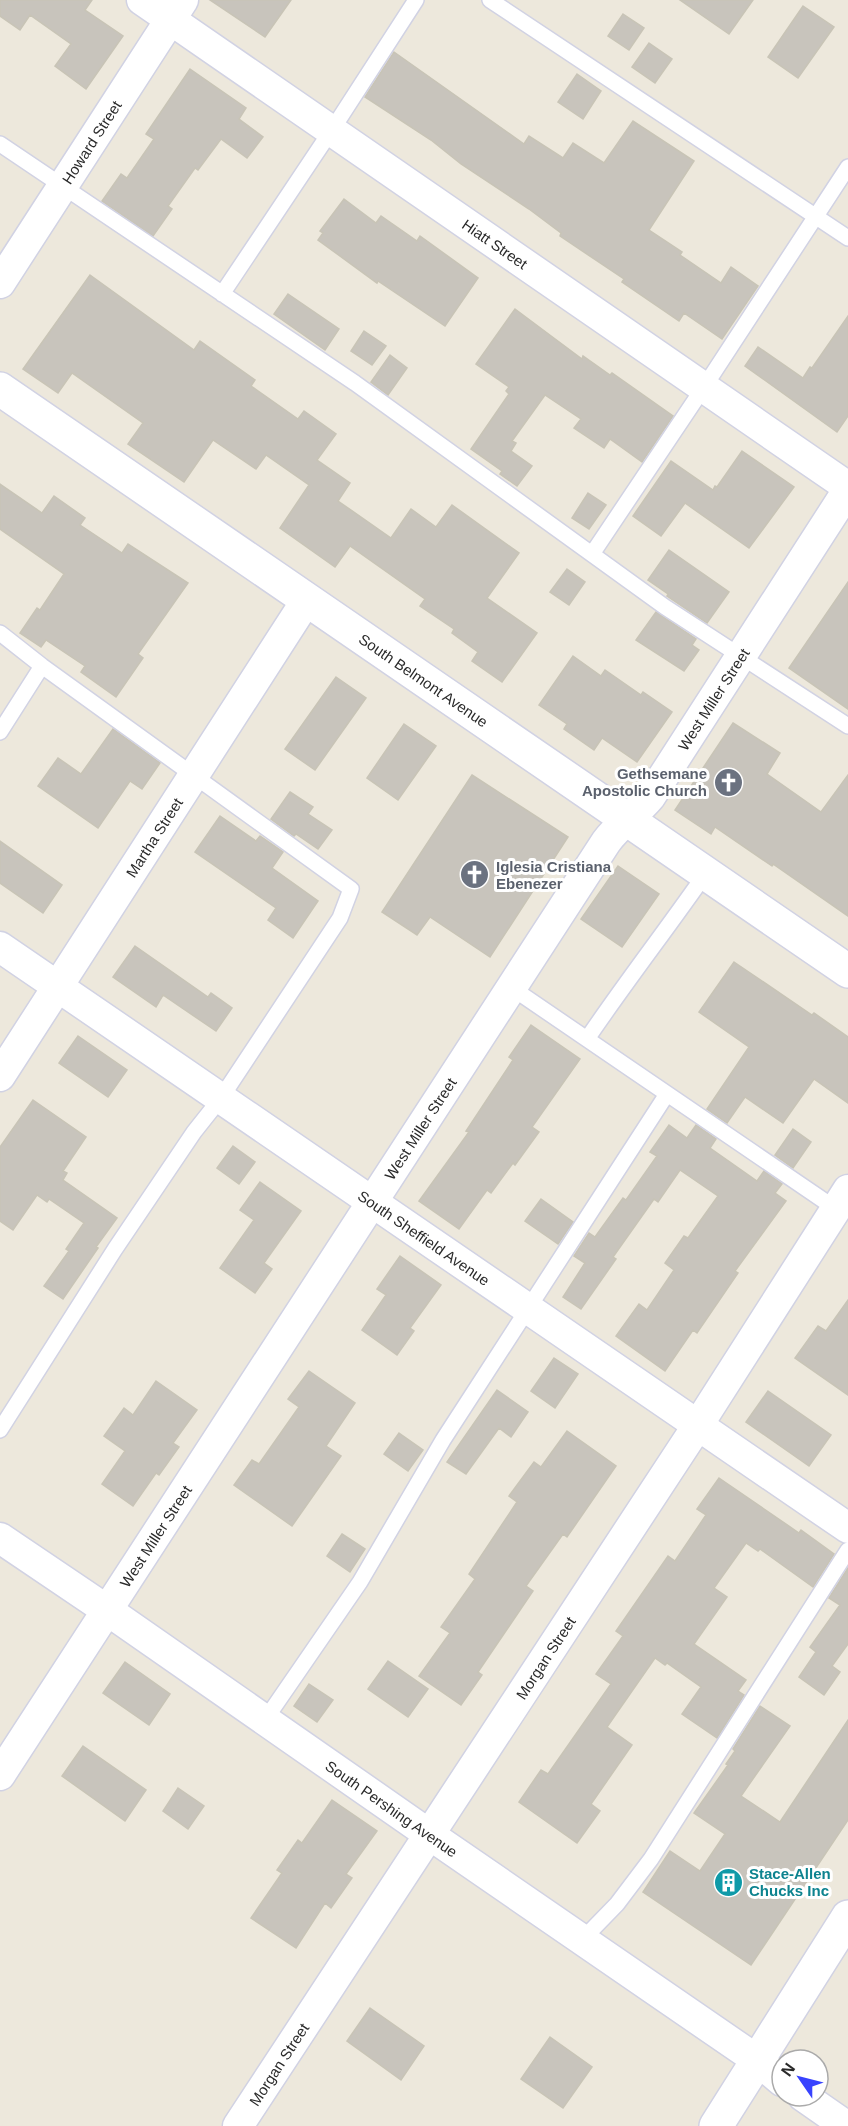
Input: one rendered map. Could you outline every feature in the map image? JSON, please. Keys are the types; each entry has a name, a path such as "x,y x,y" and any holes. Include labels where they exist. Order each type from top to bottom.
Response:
{"main road":[{"name":"South Belmont Avenue","path":"0,389 848,971"},
{"path":"716,2126 848,1917"}],"street":[{"name":"Hiatt Street","path":"141,0 177,10 332,131 848,488"},
{"name":"Howard Street","path":"0,283 177,10"},
{"name":"West Miller Street","path":"0,1775 606,842 614,830 650,797 848,488"},
{"name":"Martha Street","path":"0,1076 306,601"},
{"name":"South Sheffield Avenue","path":"0,946 848,1528"},
{"name":"Morgan Street","path":"238,2126 844,1206"},
{"name":"South Pershing Avenue","path":"0,1538 770,2071"},
{"path":"820,2108 846,2126"}],"lane":[{"path":"222,294 332,131 416,0"},
{"path":"490,0 848,238"},
{"path":"0,144 356,383 665,607 848,726"},
{"path":"592,554 848,167"},
{"path":"0,633 42,666 351,889 340,918 221,1098 194,1132 115,1249 0,1430"},
{"path":"0,732 42,666"},
{"path":"587,1039 624,984 642,963 706,873"},
{"path":"512,988 667,1094 844,1206"},
{"path":"265,1720 360,1582 443,1440 667,1094"},
{"path":"582,1940 617,1904 651,1859 848,1550"}],"building":[{"path":"0,0 92,0 85,10 123,36 86,89 55,66 71,44 30,15 20,30 0,16"},
{"path":"210,0 291,0 265,37"},
{"path":"680,0 753,0 729,34"},
{"path":"803,6 834,27 798,78 768,57"},
{"path":"623,14 644,28 629,50 608,36"},
{"path":"649,43 672,59 655,83 632,67"},
{"path":"394,52 524,144 529,136 563,158 573,143 604,163 633,121 694,161 649,230 682,252 680,255 721,283 731,267 758,286 722,339 684,313 679,321 622,282 624,279 560,236 561,233 529,209 365,97"},
{"path":"190,69 246,108 239,119 263,137 247,158 221,139 198,170 195,168 168,206 172,209 153,236 102,201 121,174 127,178 154,139 146,134"},
{"path":"577,74 601,91 583,119 558,102"},
{"path":"344,199 376,223 381,216 417,241 420,236 478,278 445,326 378,281 377,283 318,240 323,233 320,231"},
{"path":"90,275 194,350 200,341 255,380 251,386 298,419 304,411 336,434 317,460 350,483 338,501 391,538 411,509 436,527 452,505 519,553 487,598 537,633 502,682 472,661 478,652 452,633 454,629 420,606 425,599 350,546 335,567 280,528 309,485 266,455 256,469 213,440 184,482 128,444 143,423 72,373 58,393 23,369"},
{"path":"288,294 339,329 325,350 274,314"},
{"path":"515,309 582,359 583,356 610,375 612,373 673,416 642,462 610,439 604,448 574,428 581,419 545,395 512,441 516,443 511,451 532,466 517,486 500,474 502,471 471,449 509,394 506,391 509,387 476,364"},
{"path":"848,316 848,416 837,432 745,366 758,347 803,378"},
{"path":"364,331 386,346 372,365 351,351"},
{"path":"390,355 407,368 388,395 371,382"},
{"path":"742,451 794,487 749,548 685,503 661,536 633,516 671,461 713,490"},
{"path":"0,484 42,513 54,496 85,518 80,525 122,553 128,544 188,583 138,654 143,658 116,697 81,672 85,666 46,640 41,647 20,633 37,608 40,610 64,574 0,529"},
{"path":"588,493 606,505 589,529 572,518"},
{"path":"669,550 729,592 707,623 648,580"},
{"path":"567,569 585,582 569,605 550,592"},
{"path":"848,582 848,709 789,668"},
{"path":"656,612 696,639 692,645 699,650 684,671 636,640"},
{"path":"573,656 601,676 605,670 641,695 643,692 672,712 637,762 602,738 594,750 564,729 567,724 539,705"},
{"path":"336,677 366,698 315,770 285,749"},
{"path":"733,723 780,753 767,774 821,812 848,775 848,916 715,827 711,834 675,810"},
{"path":"404,724 436,746 398,800 367,778"},
{"path":"113,729 160,763 142,789 130,781 98,828 38,786 58,758 81,774"},
{"name":"Iglesia Cristiana Ebenezer","path":"472,775 568,837 490,957 430,917 417,935 382,912"},
{"path":"290,792 313,807 308,814 332,830 318,849 296,834 294,836 271,819"},
{"path":"220,816 256,841 260,836 283,852 272,868 318,901 293,938 268,920 276,908 195,852"},
{"path":"0,841 62,885 43,913 0,883"},
{"path":"618,866 659,894 622,947 581,919"},
{"path":"135,946 208,997 211,993 232,1008 216,1031 163,995 156,1007 113,977"},
{"path":"734,962 848,1037 848,1103 814,1079 783,1123 745,1097 727,1123 707,1109 749,1047 699,1012"},
{"path":"531,1025 580,1059 532,1127 539,1132 491,1193 487,1190 459,1229 419,1201 469,1132 466,1131 513,1060 509,1057"},
{"path":"78,1036 127,1070 108,1097 59,1063"},
{"path":"33,1100 86,1137 63,1171 67,1173 63,1180 117,1218 63,1299 44,1286 69,1251 66,1249 84,1223 49,1199 47,1202 37,1195 13,1230 0,1221 0,1147"},
{"path":"669,1125 687,1138 696,1125 716,1139 710,1148 757,1181 764,1171 782,1184 775,1193 786,1201 735,1271 738,1273 697,1333 693,1330 665,1371 616,1336 639,1304 647,1310 674,1270 665,1263 684,1236 688,1238 718,1196 680,1170 658,1202 654,1199 613,1257 616,1259 581,1309 563,1297 585,1263 574,1256 589,1233 595,1237 623,1198 626,1200 657,1156 650,1152"},
{"path":"793,1129 811,1142 793,1168 775,1155"},
{"path":"233,1146 255,1162 239,1184 217,1168"},
{"path":"260,1182 301,1211 264,1263 272,1269 255,1293 220,1268 254,1220 240,1210"},
{"path":"541,1199 573,1222 558,1244 525,1221"},
{"path":"400,1256 441,1285 410,1328 414,1331 397,1355 362,1330 386,1295 377,1289"},
{"path":"848,1300 848,1395 795,1358 818,1326 826,1331"},
{"path":"554,1358 578,1374 555,1408 531,1391"},
{"path":"309,1371 355,1403 326,1446 341,1456 292,1526 234,1485 252,1460 259,1464 299,1407 288,1399"},
{"path":"156,1381 197,1410 173,1443 179,1447 159,1475 156,1473 133,1506 102,1484 125,1451 104,1436 124,1408 133,1415"},
{"path":"497,1390 528,1412 511,1437 499,1428 466,1474 447,1462"},
{"path":"768,1391 831,1435 809,1466 746,1422"},
{"path":"567,1431 616,1466 567,1537 563,1534 526,1586 533,1591 478,1672 482,1675 461,1705 419,1676 450,1633 441,1627 475,1579 469,1574 517,1502 509,1496 534,1462 541,1467"},
{"path":"399,1433 423,1450 408,1471 384,1454"},
{"path":"719,1478 799,1533 801,1530 834,1554 813,1587 760,1549 758,1551 746,1543 714,1588 727,1597 694,1644 746,1680 738,1691 744,1695 717,1738 682,1714 701,1687 667,1663 665,1665 655,1658 607,1727 632,1745 591,1804 600,1811 577,1843 519,1802 541,1770 548,1774 611,1684 596,1674 623,1636 616,1631 668,1556 675,1561 706,1515 697,1509"},
{"path":"342,1534 365,1549 350,1572 327,1556"},
{"path":"848,1568 848,1644 832,1666 840,1672 824,1695 799,1677 816,1652 810,1647 840,1605 829,1598"},
{"path":"388,1661 428,1689 408,1717 368,1689"},
{"path":"125,1662 170,1694 149,1725 103,1693"},
{"path":"309,1684 333,1700 317,1722 294,1706"},
{"name":"Stace-Allen Chucks Inc","path":"760,1706 790,1726 741,1796 780,1822 848,1720 848,1820 751,1965 643,1892 670,1851 700,1871 725,1834 694,1813 728,1765 726,1764 735,1751 733,1749"},
{"path":"83,1746 146,1790 125,1821 62,1776"},
{"path":"178,1788 204,1806 188,1829 163,1811"},
{"path":"332,1800 377,1831 346,1874 352,1878 331,1908 325,1903 296,1948 251,1918 282,1873 277,1870 298,1840 302,1843"},
{"path":"370,2008 424,2046 401,2080 347,2041"},
{"path":"550,2037 592,2067 563,2108 521,2079"}],"place":[{"name":"Gethsemane Apostolic Church","path":"728,782"},
{"name":"Iglesia Cristiana Ebenezer","path":"475,875"},
{"name":"Stace-Allen Chucks Inc","path":"728,1882"}]}
